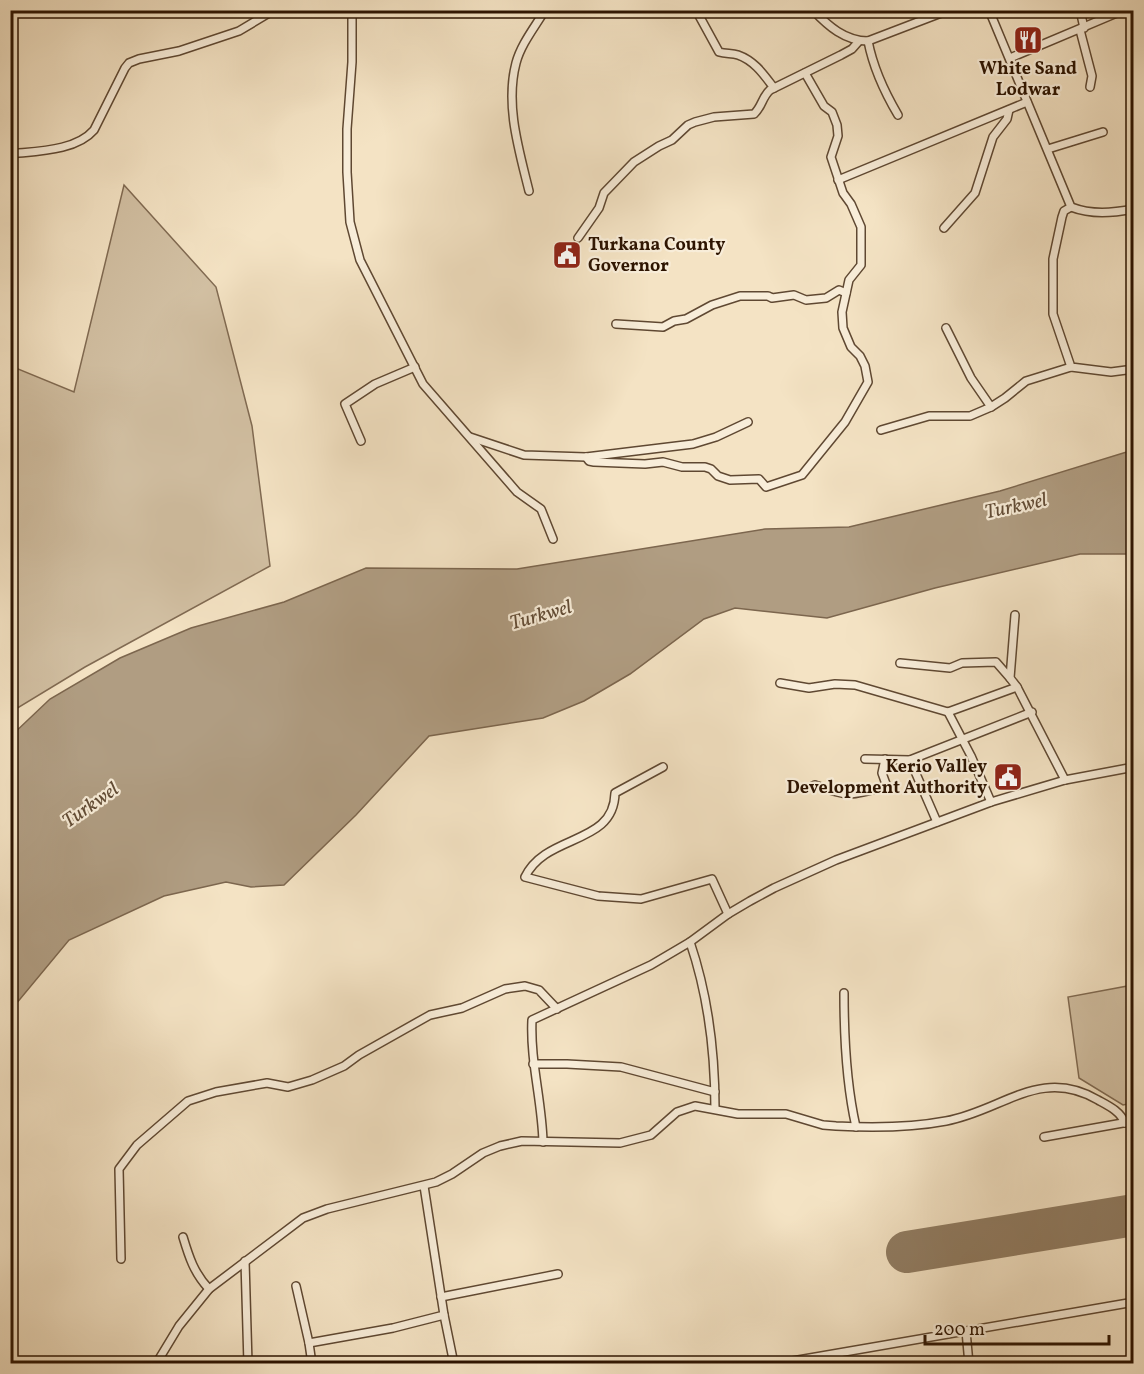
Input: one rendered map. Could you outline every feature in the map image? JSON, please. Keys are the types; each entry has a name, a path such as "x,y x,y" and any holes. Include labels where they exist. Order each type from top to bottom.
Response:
{"street":[{"path":"10,154 45,150 87,138 94,130 125,68 133,60 179,51 239,31 274,10"},
{"path":"352,10 352,62 346,129 350,222 360,260 423,384 517,492 542,509 553,539"},
{"path":"529,191 515,125 513,87 516,62 545,10"},
{"path":"696,10 719,52 735,54 749,60 756,65 774,88"},
{"path":"813,10 838,33 859,41 868,41 949,10"},
{"path":"989,10 1071,207 1086,212 1117,212 1134,209"},
{"path":"1080,10 1092,76 1090,87"},
{"path":"1010,58 1124,10"},
{"path":"578,238 599,208 604,193 634,162 672,140 688,125 695,122 714,117 754,114 765,96 774,88 852,49 859,41"},
{"path":"868,41 870,53 898,115"},
{"path":"586,457 589,461 594,462 645,464 663,462 682,467 700,467 711,469 718,476 730,480 759,479 766,487 802,475 845,422 868,382 865,366 860,356 851,347 843,328 842,312 849,280 861,266 861,227 851,204 843,193 831,157 838,136 832,112 824,106 805,73"},
{"path":"838,180 1027,102"},
{"path":"944,228 975,193 993,137 1007,119 1009,110"},
{"path":"1048,149 1103,132"},
{"path":"1071,207 1064,212 1062,217 1053,259 1053,314 1071,367"},
{"path":"616,324 663,327 674,321 686,319 712,305 740,296 772,298 794,295 806,300 826,298 839,290 846,293"},
{"path":"946,328 971,378 991,407"},
{"path":"361,441 345,404 375,384 415,367"},
{"path":"881,429 929,416 970,416 991,407 1026,381 1071,367 1111,372 1134,369"},
{"path":"470,437 524,455 586,457 693,444 716,437 748,422"},
{"path":"1010,678 1016,615"},
{"path":"900,663 950,668 962,663 996,662 1017,687 1032,712 1065,780"},
{"path":"780,683 809,688 835,684 855,685 948,712 1017,687"},
{"path":"948,712 991,802"},
{"path":"865,759 910,760 1032,712"},
{"path":"811,788 815,785 836,793 850,795 883,787 886,784 882,773 885,759"},
{"path":"910,760 937,822"},
{"path":"663,766 615,793 613,809 606,821 593,831 554,848 536,860 525,877 598,896 641,900 712,879 728,914"},
{"path":"543,1142 541,1104 533,1064 532,1020 651,965 690,942 728,914 774,888 836,860 991,802 1065,780 1134,767"},
{"path":"690,942 703,985 712,1043 715,1109"},
{"path":"121,1259 119,1169 137,1145 188,1101 226,1090 267,1083 288,1087 312,1080 344,1066 359,1055 430,1015 462,1008 505,989 525,986 539,990 557,1009"},
{"path":"844,993 844,1050 848,1094 856,1127"},
{"path":"533,1064 621,1067 715,1092"},
{"path":"156,1364 179,1326 209,1289 303,1218 343,1205 424,1186 453,1174 483,1153 522,1141 621,1143 651,1135 677,1112 688,1107 700,1106 738,1114 786,1114 823,1125 914,1127 952,1120 976,1113 1038,1088 1058,1086 1093,1097 1122,1114 1125,1123"},
{"path":"1044,1137 1134,1121"},
{"path":"424,1186 441,1298 454,1364"},
{"path":"183,1238 192,1266 209,1289"},
{"path":"245,1261 248,1364"},
{"path":"441,1298 558,1274"},
{"path":"296,1286 312,1364"},
{"path":"775,1364 1134,1302"},
{"path":"309,1343 393,1328 444,1315"},
{"path":"966,1331 969,1364"}],"shaded area":[{"path":"124,185 216,287 252,426 270,566 85,667 11,712 11,366 74,392"},
{"path":"1133,985 1133,1103 1123,1105 1079,1078 1068,997"}],"water":[{"name":"Turkwel","path":"1133,450 1133,554 1080,554 935,588 827,618 735,608 704,619 630,674 584,701 543,718 429,736 356,815 284,885 251,887 226,882 164,896 69,940 11,1010 11,736 50,699 120,658 191,628 284,602 366,568 517,569 765,529 849,527 1000,491"}],"runway":[{"path":"907,1252 1134,1215"}],"place":[{"name":"White Sand Lodwar","path":"1028,40"},
{"name":"Turkana County Governor","path":"567,255"},
{"name":"Kerio Valley Development Authority","path":"1008,777"}]}
